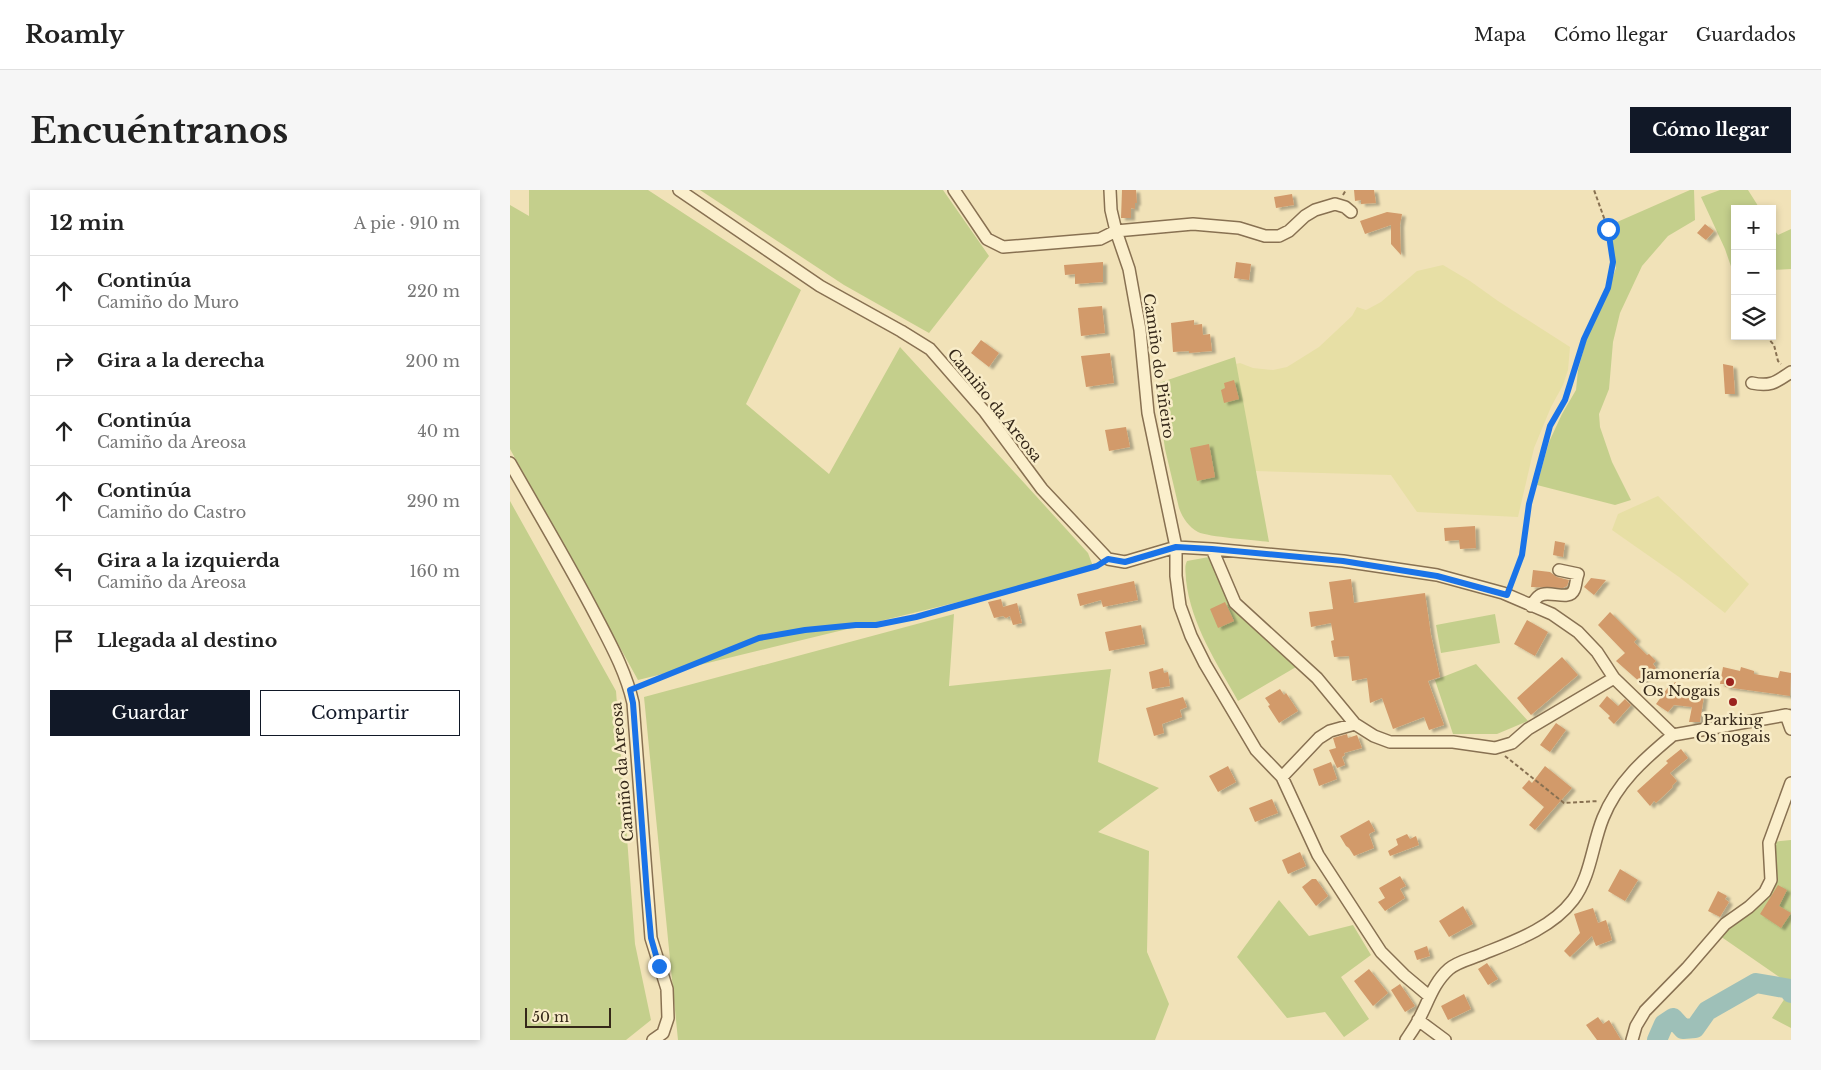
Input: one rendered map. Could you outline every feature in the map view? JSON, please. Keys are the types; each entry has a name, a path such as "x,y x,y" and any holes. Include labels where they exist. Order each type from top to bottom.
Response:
{"street":[{"name":"Camiño da Areosa","path":"679,190 820,286 902,331 930,349 984,412 1042,489 1108,559"},
{"path":"954,190 986,239 1003,247 1100,240 1116,231 1193,224 1239,228 1265,236 1279,236 1289,231 1305,216 1315,210 1335,204 1345,207 1351,212"},
{"name":"Camiño do Piñeiro","path":"1110,190 1111,210 1129,269 1140,330 1148,413 1176,547 1176,576 1180,606 1191,636 1205,664 1256,750 1282,777 1318,855 1381,952 1429,996"},
{"path":"1752,383 1764,386 1774,383 1787,369"},
{"name":"Camiño da Areosa","path":"510,463 588,601 623,669 630,690 633,703 651,938 668,989 668,1018 663,1033 652,1040"},
{"path":"1108,559 1125,562 1176,547 1212,549 1343,561 1427,574 1507,595 1552,614 1578,632 1597,652 1614,678 1673,735"},
{"path":"1212,549 1235,603 1317,678 1355,724 1374,736 1390,742 1453,742 1495,748 1512,743 1528,729 1614,678"},
{"path":"1531,606 1539,596 1548,593 1571,595 1574,591 1578,574 1559,570"},
{"path":"1406,1040 1440,977 1451,967 1528,934 1555,917 1572,900 1582,884 1602,819 1611,801 1624,781 1646,758 1673,735 1788,716 1791,729"},
{"path":"1282,777 1319,738 1330,731 1355,724"},
{"path":"1632,1040 1636,1026 1645,1011 1687,968 1725,924 1749,908 1765,892 1771,880 1769,843 1791,783"},
{"path":"1418,1020 1445,1040"}],"path":[{"path":"1507,595 1522,555 1529,504 1550,426 1565,400 1584,339 1608,288 1610,279 1613,262 1608,229 1594,190"},
{"path":"1770,340 1774,345 1778,361 1787,369"},
{"path":"630,690 759,638 805,630 876,625 916,617 1097,566 1108,559"},
{"path":"1495,748 1564,802 1611,801"}],"shaded area":[{"path":"1443,265 1570,347 1568,370 1563,385 1551,407 1534,448 1518,517 1417,512 1391,475 1255,471 1236,364 1240,363 1253,368 1273,370 1287,367 1319,347 1352,316 1357,307 1366,310 1381,302 1417,271"},
{"path":"1658,496 1749,584 1725,613 1679,577 1612,530 1618,514"}],"green space":[{"path":"529,190 648,190 801,290 746,404 829,474 900,347 1088,553 1094,569 638,680 510,449 510,205 529,216"},
{"path":"700,190 943,190 989,256 929,333 844,285"},
{"path":"1690,190 1694,190 1695,220 1668,236 1642,266 1620,313 1613,342 1609,389 1599,414 1600,427 1612,462 1631,500 1615,505 1537,485 1549,442 1576,390 1578,370 1587,337 1604,301 1616,268 1608,226"},
{"path":"1720,190 1748,190 1757,205 1731,205 1731,266 1725,249 1701,197"},
{"path":"1791,229 1791,269 1776,270 1776,232 1778,235"},
{"path":"1235,357 1269,542 1203,534 1192,528 1184,519 1179,508 1165,449 1156,384"},
{"path":"510,501 616,691 635,944 651,1020 626,1040 510,1040"},
{"path":"1209,557 1232,605 1296,667 1238,701 1206,643 1193,613 1189,597 1185,570 1187,561"},
{"path":"954,614 949,686 1111,669 1098,762 1159,788 1098,832 1149,851 1147,952 1169,1004 1155,1040 678,1040 644,697"},
{"path":"1495,614 1500,643 1441,653 1436,625"},
{"path":"1476,664 1528,721 1497,734 1453,734 1435,680"},
{"path":"1791,840 1791,985 1720,936 1764,900 1772,842"},
{"path":"1279,900 1309,936 1353,925 1371,955 1341,977 1369,1019 1344,1037 1325,1012 1287,1018 1237,957"},
{"path":"1791,989 1791,1028 1772,1018"}],"building":[{"path":"1122,190 1136,190 1137,203 1135,203 1135,209 1131,208 1131,218 1121,218"},
{"path":"1354,190 1374,190 1376,203 1361,204 1361,200 1355,201"},
{"path":"1292,194 1294,205 1276,208 1274,197"},
{"path":"1387,212 1402,214 1400,225 1401,255 1391,244 1391,225 1365,234 1360,221"},
{"path":"1705,224 1714,231 1706,240 1697,233"},
{"path":"1103,262 1103,282 1075,284 1075,274 1065,275 1064,265"},
{"path":"1236,262 1251,264 1249,280 1234,278"},
{"path":"1102,306 1105,333 1081,336 1078,308"},
{"path":"1194,320 1194,325 1202,324 1203,335 1210,334 1212,351 1173,352 1171,323"},
{"path":"981,340 999,353 989,367 971,353"},
{"path":"1110,353 1114,383 1086,387 1081,356"},
{"path":"1723,364 1733,366 1735,394 1725,394"},
{"path":"1234,380 1239,399 1224,403 1221,390 1225,388 1224,383"},
{"path":"1126,427 1130,447 1109,451 1105,430"},
{"path":"1209,444 1215,477 1197,481 1190,448"},
{"path":"1475,526 1476,548 1460,549 1459,540 1445,541 1444,528"},
{"path":"1555,541 1565,543 1563,557 1553,555"},
{"path":"1533,570 1550,572 1557,577 1569,580 1567,586 1563,588 1531,587"},
{"path":"1591,578 1606,580 1594,595 1584,587"},
{"path":"1351,579 1354,603 1425,593 1440,677 1428,681 1444,725 1429,730 1424,717 1393,729 1382,698 1370,703 1367,678 1352,681 1349,656 1334,657 1331,641 1334,640 1331,623 1311,627 1309,612 1333,609 1329,582"},
{"path":"1134,581 1138,600 1103,607 1101,600 1080,606 1077,594"},
{"path":"1001,599 1003,607 1017,603 1022,623 1013,625 1010,616 994,618 988,602"},
{"path":"1225,602 1234,621 1218,628 1210,609"},
{"path":"1610,612 1637,639 1634,642 1656,661 1653,664 1656,668 1641,683 1616,661 1625,653 1598,625"},
{"path":"1527,620 1548,632 1535,656 1514,644"},
{"path":"1141,625 1145,644 1109,651 1105,632"},
{"path":"1562,657 1578,675 1531,715 1517,698"},
{"path":"1723,667 1740,671 1741,667 1754,671 1754,674 1778,678 1780,671 1791,673 1790,696 1725,687 1726,684 1720,684"},
{"path":"1163,668 1164,673 1168,672 1170,686 1152,689 1149,672"},
{"path":"1675,682 1686,690 1699,692 1698,694 1704,696 1700,722 1689,722 1692,707 1674,705 1668,712 1656,704 1669,686 1671,687"},
{"path":"1280,689 1284,695 1286,693 1298,711 1279,723 1265,698"},
{"path":"1607,696 1618,706 1625,699 1631,705 1614,724 1608,718 1610,716 1599,706"},
{"path":"1183,697 1187,707 1180,710 1182,717 1162,724 1164,733 1154,736 1146,708"},
{"path":"1556,723 1566,730 1550,752 1540,745"},
{"path":"1347,734 1348,738 1357,735 1362,748 1344,753 1345,755 1342,757 1345,765 1337,768 1329,750 1336,748 1333,738"},
{"path":"1681,749 1688,758 1670,773 1677,781 1656,803 1654,801 1650,806 1637,791 1668,763 1666,761"},
{"path":"1331,762 1337,779 1319,786 1313,769"},
{"path":"1228,766 1236,782 1218,792 1209,776"},
{"path":"1545,766 1572,788 1535,830 1529,825 1544,807 1522,788 1529,780 1532,783"},
{"path":"1272,799 1278,813 1255,822 1249,808"},
{"path":"1369,820 1375,831 1369,834 1374,848 1354,856 1340,836"},
{"path":"1407,834 1410,839 1416,836 1419,845 1390,856 1388,851 1398,845 1396,839"},
{"path":"1300,852 1306,866 1288,874 1282,860"},
{"path":"1620,869 1638,880 1625,901 1608,891"},
{"path":"1400,876 1406,886 1400,889 1405,898 1385,911 1378,902 1385,898 1379,888"},
{"path":"1312,879 1316,879 1328,896 1316,906 1302,887"},
{"path":"1778,885 1787,890 1779,906 1791,913 1781,928 1760,914"},
{"path":"1718,891 1727,896 1725,899 1729,902 1720,917 1708,911"},
{"path":"1463,906 1473,924 1449,937 1439,921"},
{"path":"1593,908 1598,923 1606,920 1612,940 1596,946 1592,936 1570,957 1564,951 1580,933 1574,914"},
{"path":"1427,946 1430,956 1417,960 1414,951"},
{"path":"1487,963 1498,979 1488,985 1478,969"},
{"path":"1369,969 1388,993 1373,1006 1354,981"},
{"path":"1400,984 1415,1006 1405,1012 1391,990"},
{"path":"1464,994 1471,1009 1448,1020 1441,1006"},
{"path":"1598,1017 1603,1024 1609,1020 1621,1040 1597,1040 1586,1025"}],"waterway":[{"path":"1657,1040 1664,1024 1673,1018 1683,1029 1695,1028 1707,1011 1756,983 1790,989 1791,993"}],"place":[{"name":"Jamonería Os Nogais","path":"1730,682"},
{"name":"Parking Os nogais","path":"1733,702"}],"route":[{"path":"659,966 651,938 633,703 630,690 759,638 805,630 876,625 916,617 989,598 1097,566 1108,559 1125,562 1176,547 1343,561 1437,576 1507,595 1522,555 1529,504 1550,426 1565,400 1584,339 1608,288 1613,262 1608,229"}]}
